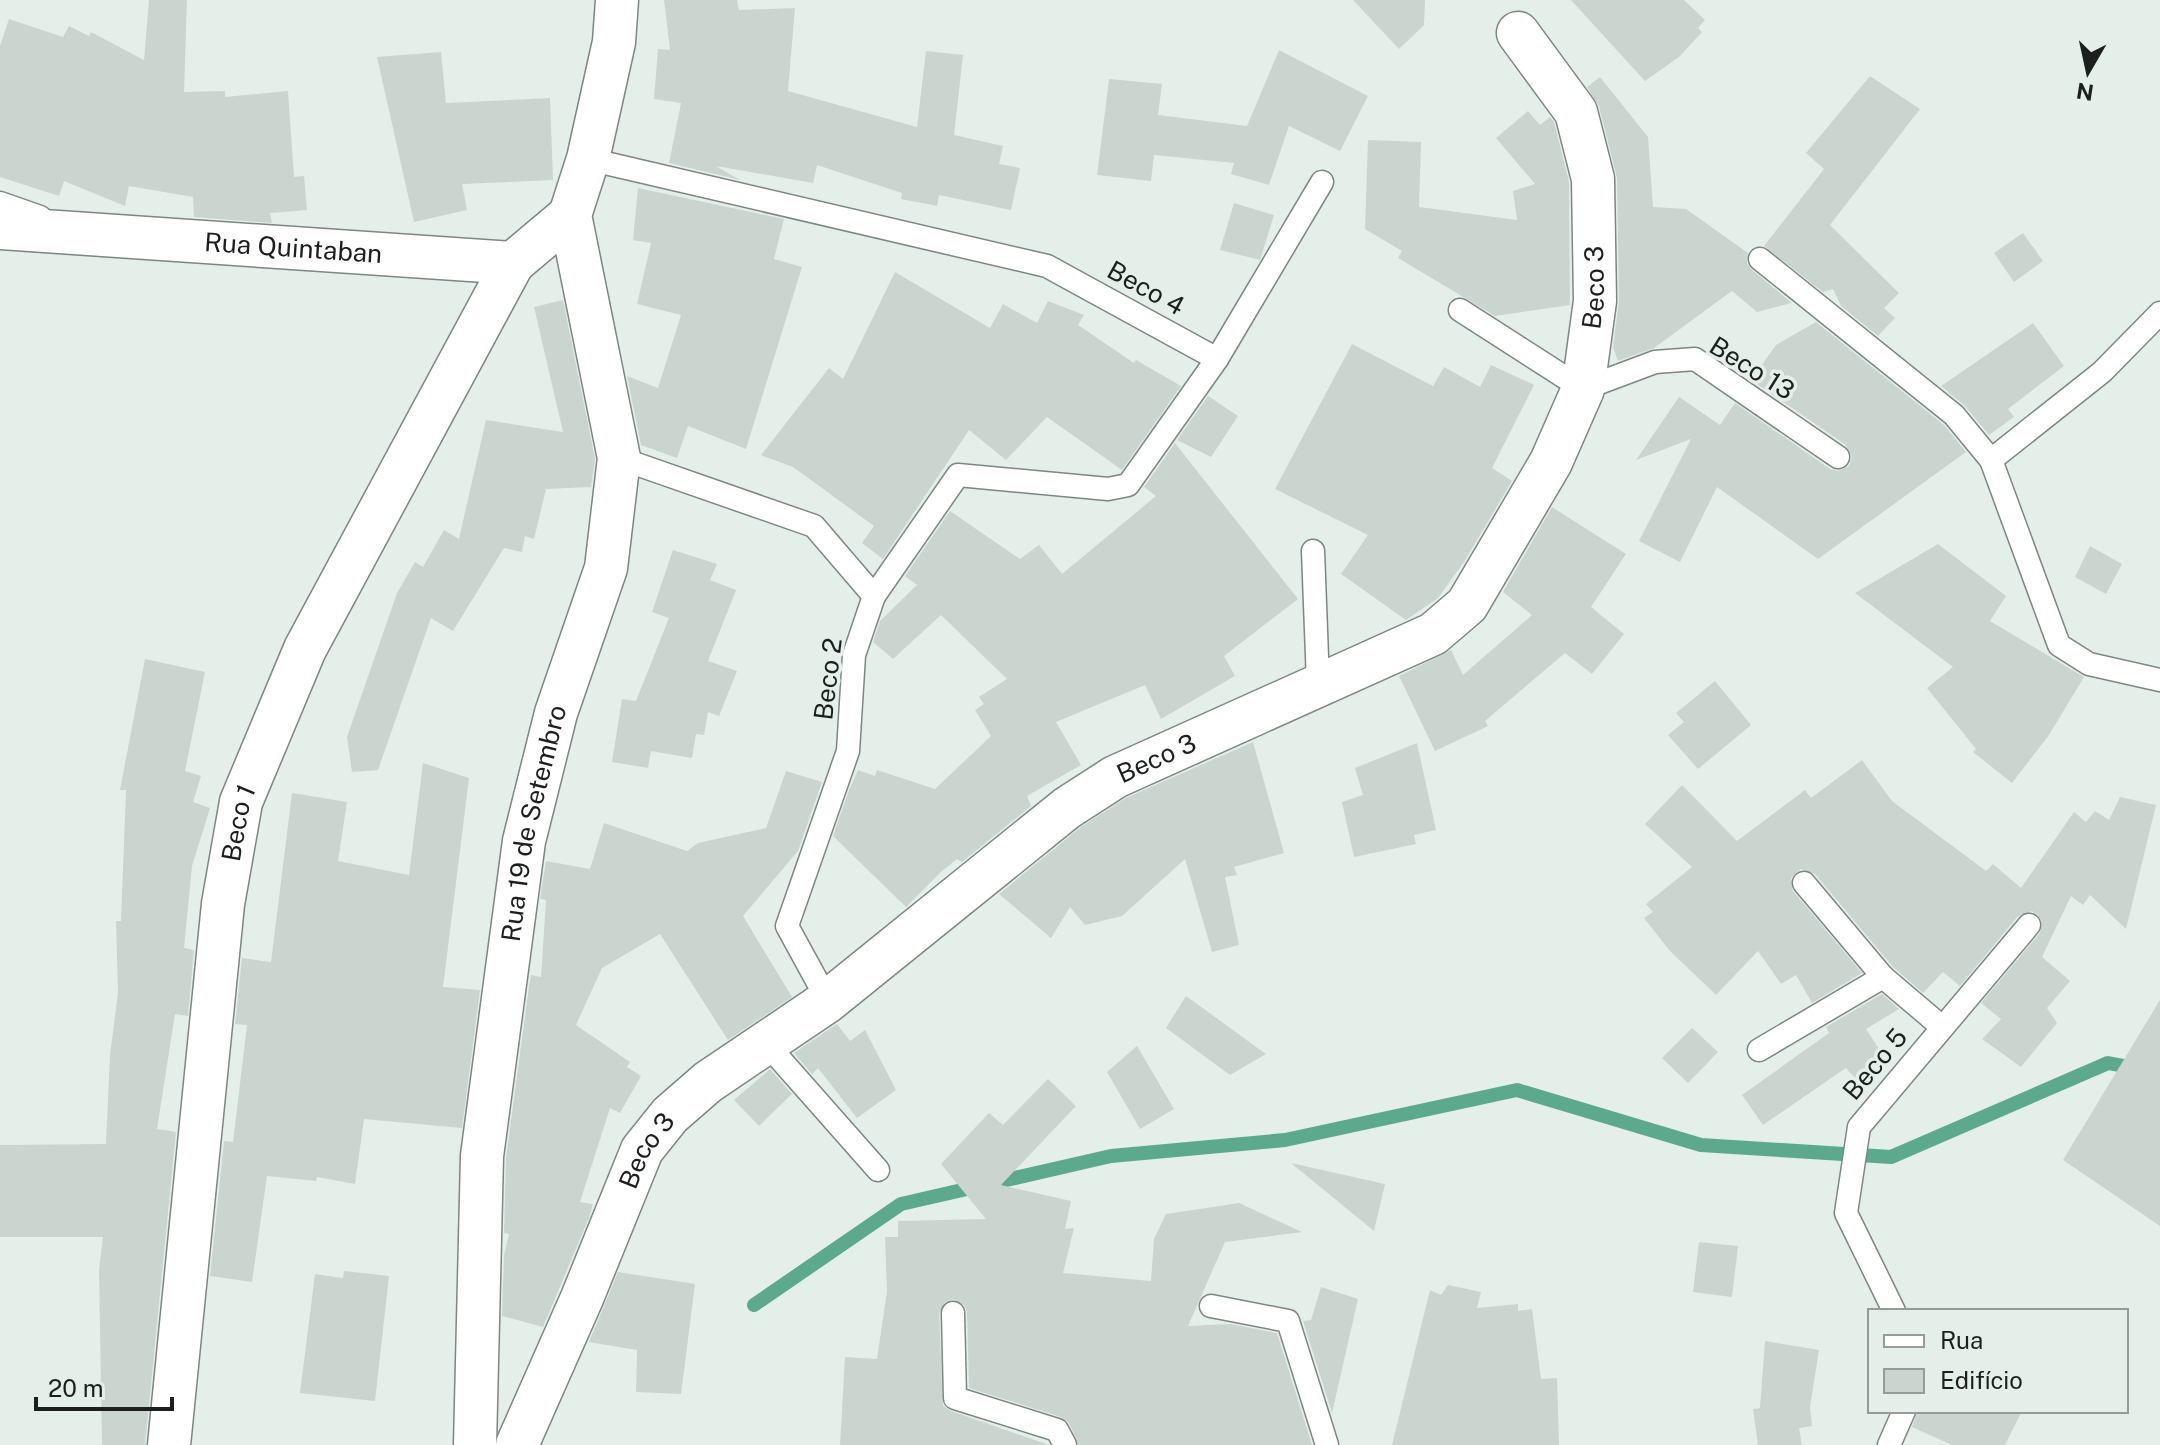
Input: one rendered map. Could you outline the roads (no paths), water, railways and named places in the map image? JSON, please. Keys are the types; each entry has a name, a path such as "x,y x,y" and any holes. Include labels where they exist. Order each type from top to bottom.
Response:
{"street":[{"path":"513,263 570,215 588,159 614,42 617,0"},
{"name":"Beco 3","path":"517,1445 582,1298 642,1150 670,1115 708,1082 828,1001 1067,808 1115,777 1318,683 1433,634 1467,605 1551,462 1583,389 1595,301 1593,179 1576,112 1518,33"},
{"name":"Rua 19 de Setembro","path":"475,1445 482,1156 524,841 556,713 606,568 619,458 570,215"},
{"name":"Rua Quintaban","path":"0,228 513,263"},
{"name":"Beco 1","path":"169,1445 223,904 241,802 305,649 513,263"}],"lane":[{"name":"Beco 4","path":"588,159 1047,266 1217,359"},
{"path":"619,458 814,526 874,596 958,475 1108,489 1128,485 1217,359 1322,182"},
{"path":"0,203 87,233"},
{"path":"1760,259 1954,415 1991,460 2059,645 2089,664 2160,680"},
{"path":"1460,310 1583,389"},
{"path":"1991,460 2102,372 2160,313"},
{"name":"Beco 13","path":"1583,389 1655,362 1695,359 1838,457"},
{"path":"1313,551 1318,683"},
{"name":"Beco 2","path":"828,1001 787,926 848,751 854,655 874,596"},
{"path":"1804,883 1883,977 1942,1027"},
{"name":"Beco 5","path":"1893,1309 1846,1213 1859,1127 2029,925"},
{"path":"1759,1050 1883,977"},
{"path":"765,1042 878,1170"},
{"path":"1211,1306 1288,1321 1327,1445"},
{"path":"953,1313 955,1398 1057,1430 1065,1445"},
{"path":"1889,1445 1903,1413"}],"waterway":[{"path":"754,1305 901,1204 1111,1156 1285,1140 1517,1090 1701,1145 1891,1157 2108,1063 2160,1073"}]}
